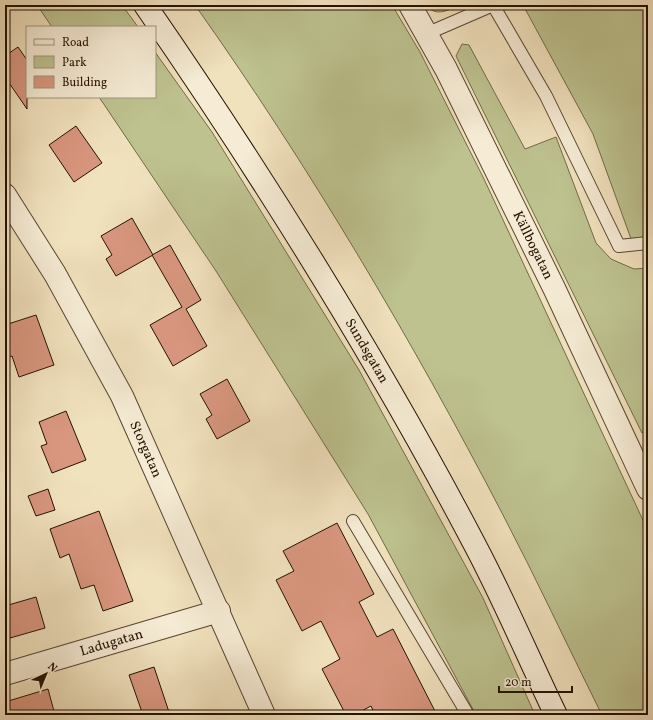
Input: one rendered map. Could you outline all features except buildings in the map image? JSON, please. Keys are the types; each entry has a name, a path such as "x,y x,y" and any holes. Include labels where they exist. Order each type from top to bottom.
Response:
{"street":[{"name":"Sundsgatan","path":"145,5 203,89 287,220 416,435 477,550 556,715"},
{"name":"Källbogatan","path":"410,5 446,69 550,281 648,489"},
{"name":"Storgatan","path":"5,195 55,274 122,396 264,715"},
{"name":"Ladugatan","path":"5,674 218,611"}],"lane":[{"path":"426,34 493,5 546,96 619,246 648,243"},
{"path":"353,521 468,715"}],"green space":[{"path":"37,5 122,5 137,26 51,26"},
{"path":"195,5 392,5 420,52 484,179 648,531 648,715 604,715 600,711 502,513 432,382 318,190 237,66"},
{"path":"426,5 449,5 451,9 437,12 431,10"},
{"path":"523,5 648,5 648,242 634,247 593,134"},
{"path":"462,44 469,45 525,149 556,137 596,243 611,259 634,269 648,268 648,430 642,433 456,56"},
{"path":"156,53 212,132 359,370 483,598 535,715 476,715 368,514 216,271 100,98 156,98"}]}
